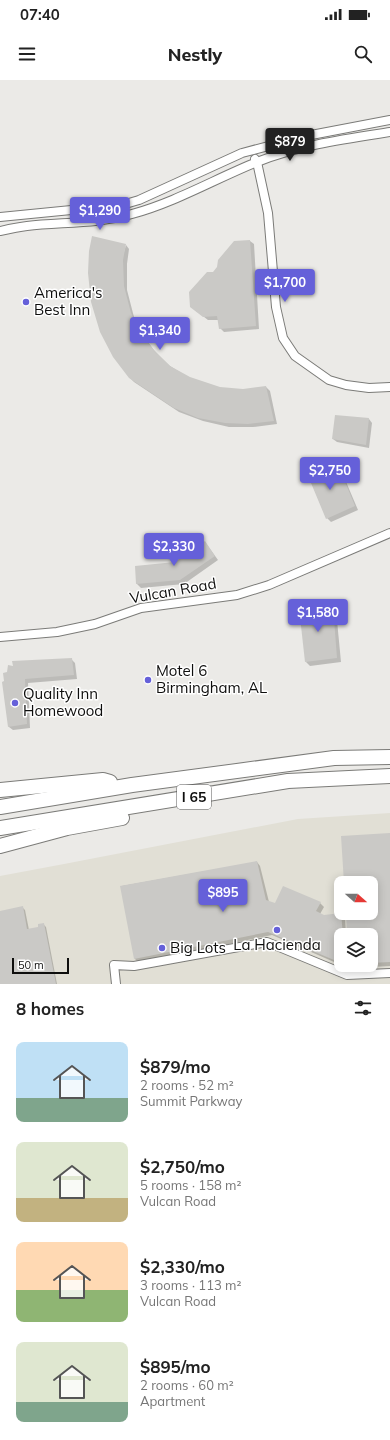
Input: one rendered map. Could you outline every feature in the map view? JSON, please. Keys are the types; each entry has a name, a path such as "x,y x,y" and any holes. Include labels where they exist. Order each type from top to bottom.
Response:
{"highway":[{"name":"I 65","path":"0,807 132,785 334,758 390,756"},
{"name":"I 65","path":"0,828 288,781 390,776"},
{"path":"0,790 103,780 132,785"},
{"path":"0,846 67,828 247,795 288,781"}],"street":[{"path":"0,217 122,205 139,200 242,154 306,136 390,120"},
{"path":"0,230 26,226 99,221 132,214 165,203 257,162 309,146 390,132"},
{"path":"250,152 257,162 268,213 276,307 283,338 295,356 329,380 346,385 361,387 390,387"},
{"name":"Vulcan Road","path":"0,637 57,632 95,624 141,608 237,595 269,585 390,533"},
{"path":"116,984 114,965 134,966 267,942 347,975 390,973"}],"shaded area":[{"path":"390,813 390,984 0,984 0,876 298,819"}],"building":[{"path":"92,236 126,244 123,260 124,286 131,313 141,333 153,349 170,366 190,377 220,387 243,389 266,386 274,421 248,424 225,423 198,418 174,408 129,378 113,357 100,332 91,302 88,273 89,251"},
{"path":"250,240 256,326 219,329 217,316 203,317 190,307 189,292 207,272 213,272 217,267 218,260 234,241"},
{"path":"335,415 369,418 366,445 332,439"},
{"path":"325,463 331,477 341,472 355,506 326,519 306,471"},
{"path":"205,541 215,556 180,580 136,584 135,566 175,562"},
{"path":"333,606 337,658 305,662 299,608"},
{"name":"Quality Inn Homewood","path":"72,658 74,675 25,679 27,724 8,727 2,682 4,681 3,673 7,672 8,665 13,666 12,661"},
{"path":"390,833 390,962 378,963 378,928 347,928 346,920 378,920 378,876 344,876 341,836"},
{"path":"257,861 266,900 275,903 283,886 321,902 316,911 324,915 334,914 334,920 342,920 342,928 334,928 334,960 268,932 134,959 120,886"},
{"path":"23,906 27,929 38,927 38,924 44,923 56,984 0,984 0,911"}],"place":[{"name":"America's Best Inn","path":"26,302"},
{"name":"Motel 6 Birmingham, AL","path":"148,680"},
{"name":"Quality Inn Homewood","path":"15,703"},
{"name":"La Hacienda","path":"277,930"},
{"name":"Big Lots","path":"162,948"}]}
